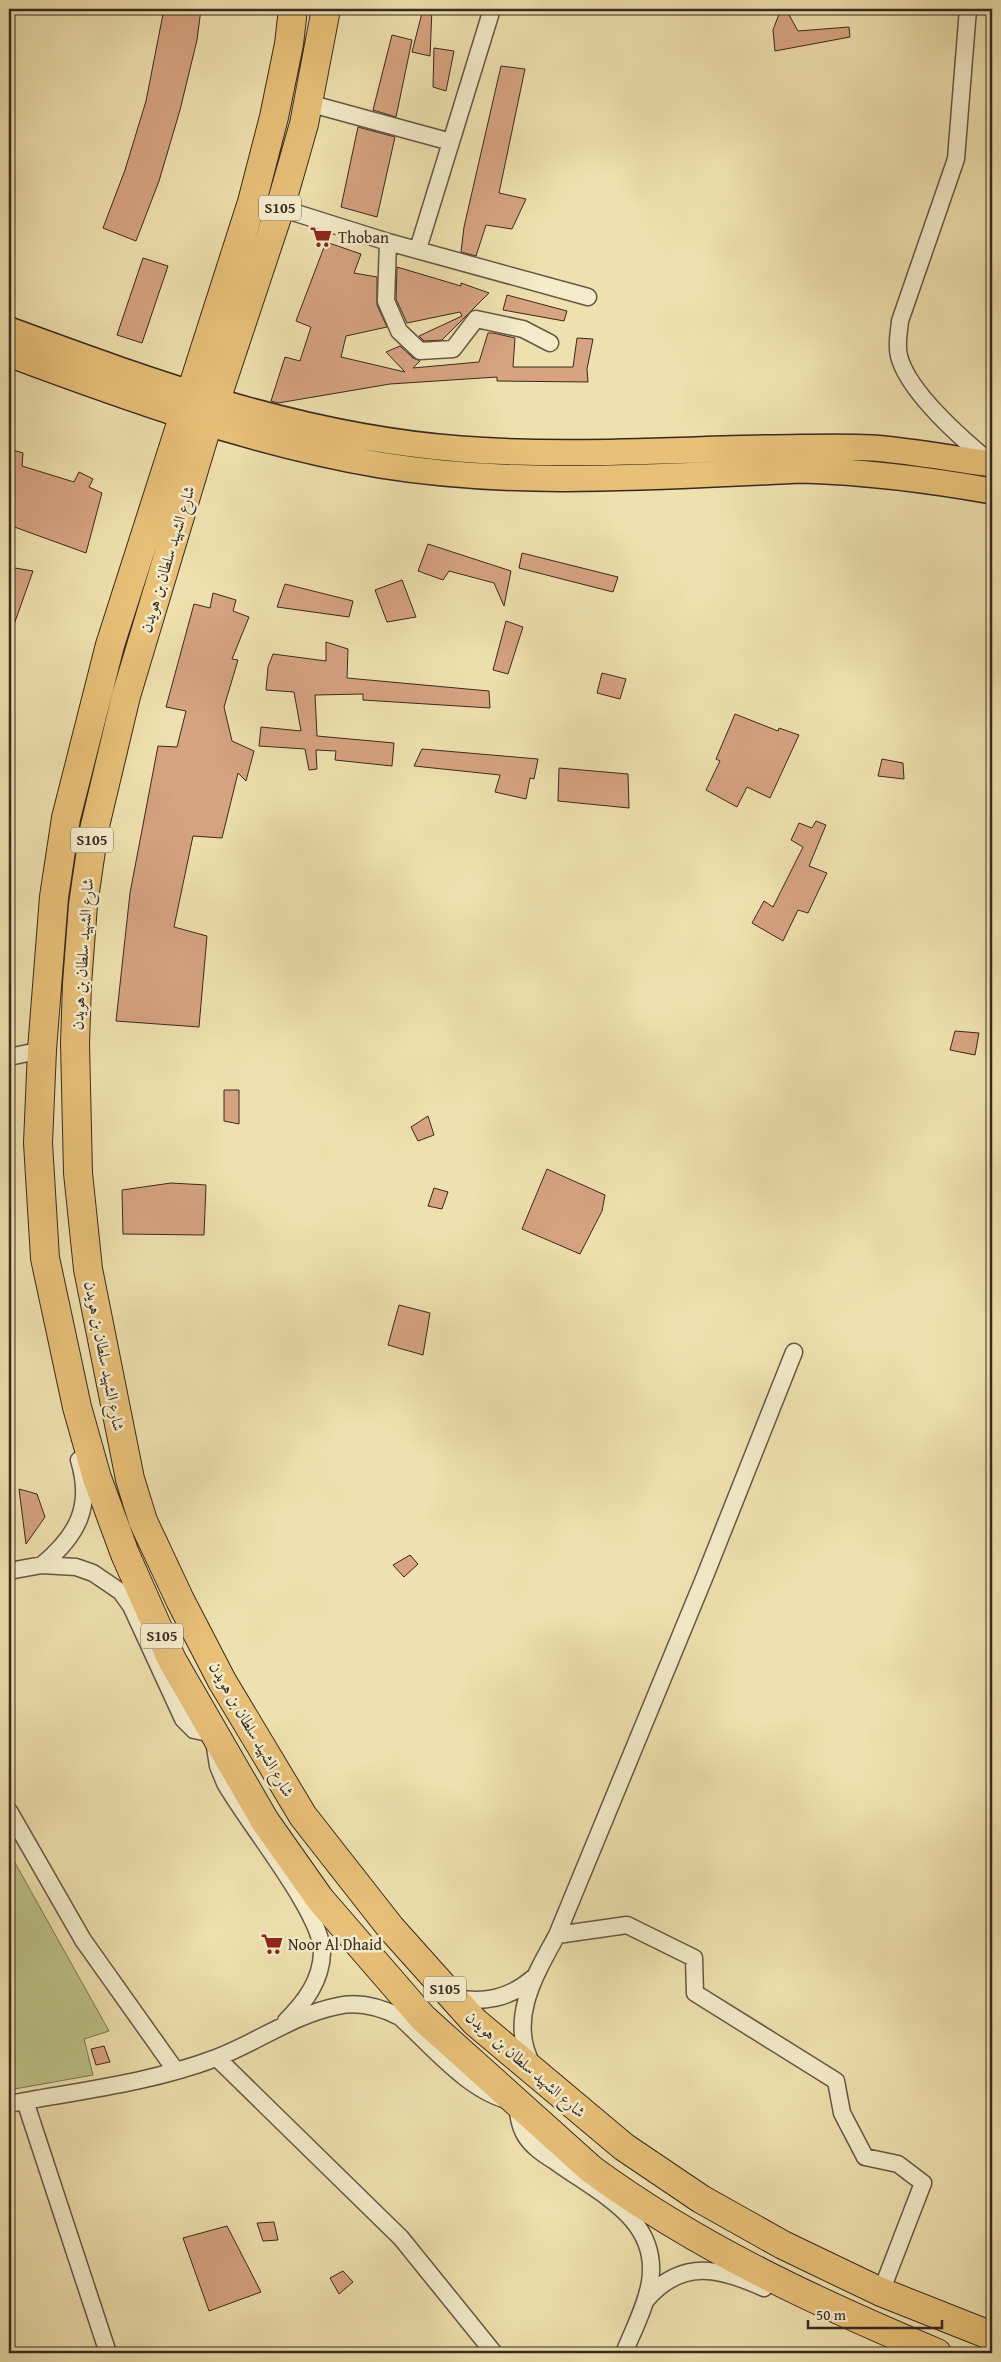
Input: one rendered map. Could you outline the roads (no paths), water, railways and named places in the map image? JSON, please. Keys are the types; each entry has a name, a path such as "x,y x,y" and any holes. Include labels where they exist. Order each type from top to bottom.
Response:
{"highway":[{"name":"شارع الشهيد سلطان بن هويدن","path":"293,9 289,44 274,117 126,696 94,830 82,925 75,1044 78,1173 88,1269 130,1479 143,1521 180,1600 222,1681 303,1816 390,1927 453,1998 498,2044 624,2147 700,2199 783,2245 881,2292 992,2336"},
{"name":"شارع الشهيد سلطان بن هويدن","path":"324,9 321,42 308,103 280,208 200,409 141,544 110,645 66,818 54,897 42,1050 38,1143 45,1258 77,1407 97,1478 125,1554 172,1660 213,1734 265,1821 320,1899 423,2018 591,2168 686,2232 761,2273 860,2321 937,2353"},
{"path":"38,1143 44,1136 53,1134 60,1136 63,1144 66,1192 71,1223 78,1249 88,1269"},
{"path":"526,2110 557,2127 609,2161 615,2163 624,2158 626,2152 624,2147"}],"main road":[{"path":"9,330 292,447 381,465 460,474 558,480 824,471 934,481 992,491"},
{"path":"9,354 200,409 389,441 459,449 559,454 707,449 872,448 992,464"}],"street":[{"path":"418,249 492,9"},
{"path":"968,9 956,159 900,321 897,344 903,369 922,395 964,440 992,464"},
{"path":"308,103 451,142"},
{"path":"280,208 388,242 588,297"},
{"path":"388,242 386,301 399,331 420,351 453,349 476,319 523,329 550,343"},
{"path":"9,1057 42,1050"},
{"path":"539,2076 530,2062 522,2029 523,2012 533,1978 557,1935 705,1576 794,1352"},
{"path":"42,1564 61,1549 82,1516 85,1495 83,1474 72,1436 72,1424 77,1407"},
{"path":"9,1571 42,1564 76,1567 93,1573 121,1592 132,1606 183,1719 194,1730 213,1734 218,1766 224,1782 303,1900 315,1924 323,1951 318,1979 303,2004 285,2023"},
{"path":"9,1811 83,1940 176,2071"},
{"path":"557,1935 627,1925 694,1958 695,1993 836,2081 842,2113 864,2157 898,2164 923,2183 881,2292"},
{"path":"453,1998 478,2001 504,1997 520,1989 533,1978"},
{"path":"9,2104 176,2071 217,2058 252,2042 285,2023 336,2006 353,2004 385,2010 400,2017 481,2090 526,2110 521,2125 530,2142 622,2208 641,2229 647,2240 651,2260 650,2282 645,2302 624,2353"},
{"path":"217,2058 401,2238 494,2353"},
{"path":"25,2101 108,2353"},
{"path":"645,2302 664,2283 676,2276 689,2272 716,2270 742,2278 824,2317 836,2320 860,2321"}],"place":[{"name":"Thoban","path":"321,237"},
{"name":"Noor Al Dhaid","path":"272,1944"}]}
